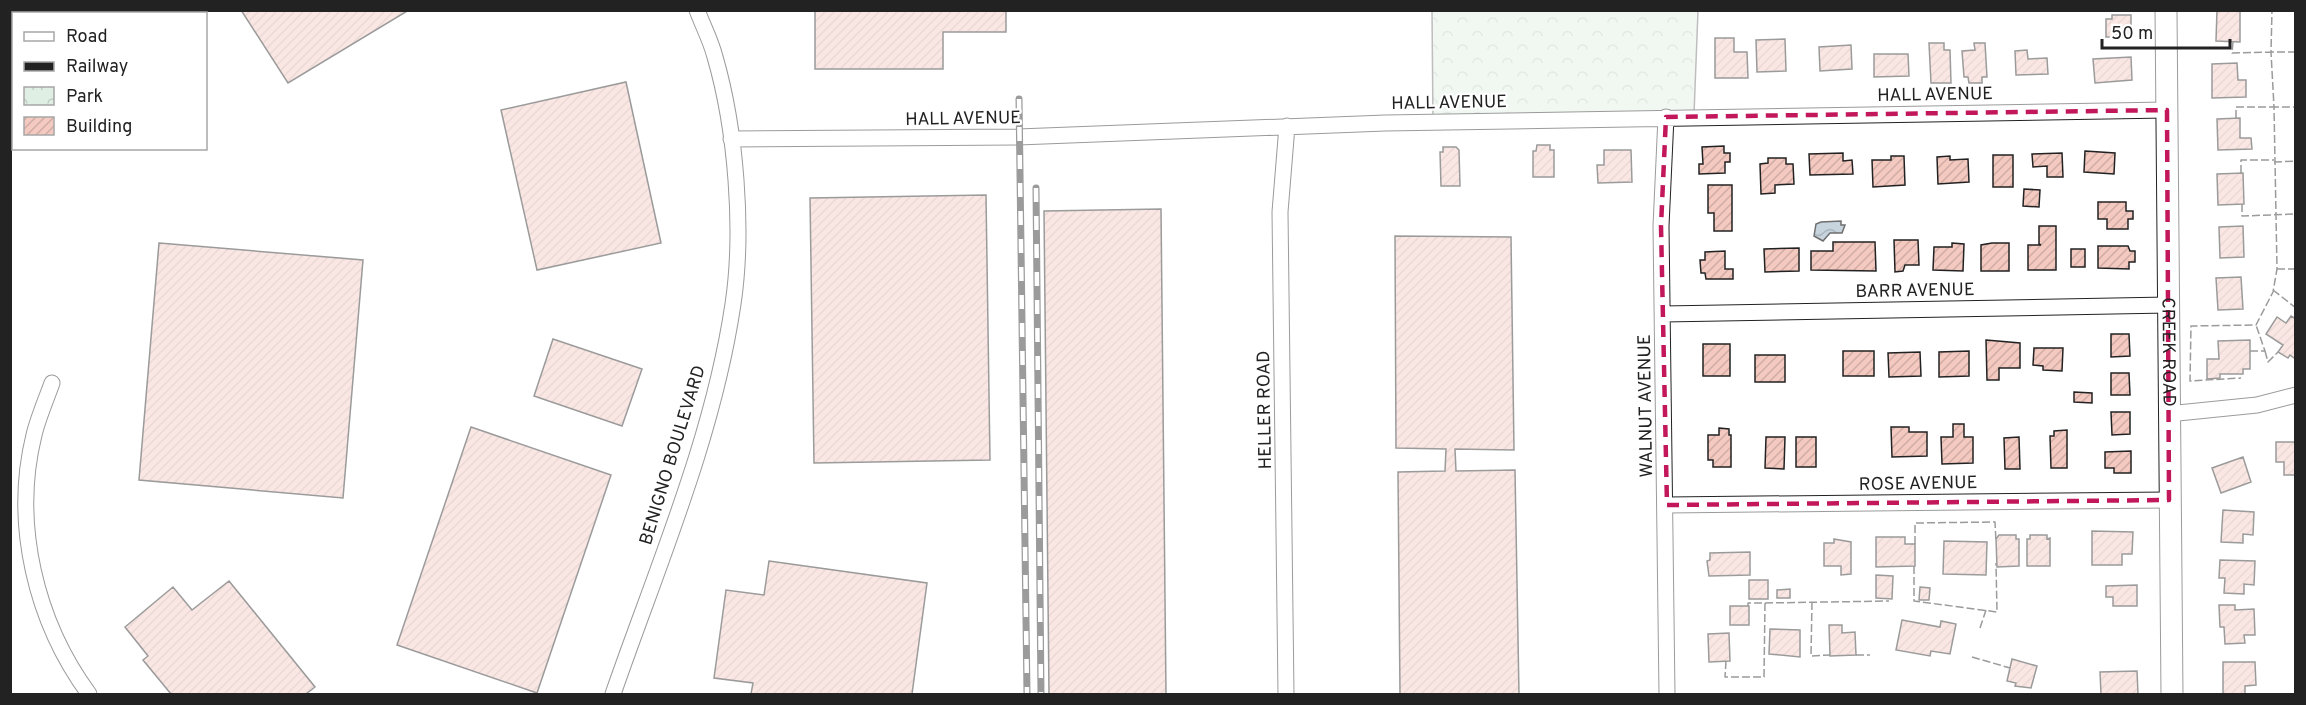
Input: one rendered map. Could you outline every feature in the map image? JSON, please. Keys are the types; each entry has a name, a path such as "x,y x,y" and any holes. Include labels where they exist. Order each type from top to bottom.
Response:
{"main road":[{"name":"CREEK ROAD","path":"2166,10 2172,694"}],"street":[{"name":"BENIGNO BOULEVARD","path":"613,694 701,442 719,375 733,303 738,237 731,139 726,102 715,55 697,10"},
{"name":"HALL AVENUE","path":"731,139 1018,137 1287,126 1666,117 2167,110"},
{"name":"WALNUT AVENUE","path":"1666,117 1661,226 1667,505 1667,694"},
{"name":"HELLER ROAD","path":"1286,694 1280,212 1287,126"},
{"name":"BARR AVENUE","path":"1663,314 2168,305"},
{"path":"52,383 34,435 26,495 30,556 41,604 57,643 89,694"},
{"path":"2168,414 2257,405 2295,395"},
{"name":"ROSE AVENUE","path":"1667,505 2169,500"}],"highlighted area":[{"path":"2167,110 2169,500 1667,505 1661,226 1666,117"}],"green space":[{"path":"1432,11 1698,11 1694,114 1433,122"}],"water":[{"path":"1841,221 1841,225 1845,225 1842,233 1830,233 1823,241 1814,236 1816,224"}],"building":[{"path":"241,10 409,10 288,83"},
{"path":"815,10 1006,10 1006,32 943,32 943,69 815,69"},
{"path":"2217,10 2240,10 2240,42 2216,41"},
{"path":"2112,15 2131,15 2131,37 2106,37 2106,19 2112,19"},
{"path":"1715,38 1734,38 1734,52 1747,52 1748,78 1715,78"},
{"path":"1785,39 1786,71 1757,72 1756,40"},
{"path":"1929,43 1944,43 1944,50 1950,50 1951,83 1931,83"},
{"path":"1974,43 1985,43 1987,77 1982,77 1982,83 1969,83 1968,77 1964,77 1962,51 1975,50"},
{"path":"1851,45 1852,69 1820,71 1819,47"},
{"path":"2027,50 2028,59 2047,58 2048,74 2016,75 2015,51"},
{"path":"1874,54 1908,54 1909,76 1874,77"},
{"path":"2131,57 2132,80 2095,83 2093,59"},
{"path":"2237,63 2238,80 2246,80 2246,97 2212,98 2212,64"},
{"path":"626,82 661,243 537,270 501,110"},
{"path":"2240,118 2240,138 2251,138 2252,149 2218,150 2217,119"},
{"path":"1537,145 1550,145 1550,150 1554,150 1554,177 1533,177 1533,151 1536,151"},
{"path":"1724,146 1724,153 1730,153 1730,162 1725,162 1725,173 1699,174 1699,164 1703,164 1702,147"},
{"path":"1443,147 1456,147 1459,150 1460,186 1441,186 1440,152 1443,152"},
{"path":"1604,150 1631,150 1632,182 1598,183 1597,165 1604,165"},
{"path":"2085,151 2115,153 2114,174 2084,172"},
{"path":"1843,153 1843,161 1852,160 1853,174 1810,175 1809,154"},
{"path":"2062,153 2063,177 2047,177 2047,166 2033,167 2032,154"},
{"path":"1993,155 2013,155 2013,187 1993,187"},
{"path":"1891,156 1904,156 1905,185 1873,187 1872,160 1891,160"},
{"path":"1950,156 1950,160 1968,159 1969,182 1938,184 1937,157"},
{"path":"1768,158 1786,158 1786,164 1793,164 1794,184 1775,185 1775,193 1761,194 1760,164 1768,163"},
{"path":"2243,173 2244,204 2218,205 2217,174"},
{"path":"1708,185 1732,185 1732,231 1714,231 1714,213 1708,213"},
{"path":"2024,189 2040,190 2039,207 2023,206"},
{"path":"986,195 990,460 814,463 810,198"},
{"path":"2098,202 2126,202 2126,211 2133,211 2133,219 2128,219 2128,229 2107,229 2107,219 2098,219"},
{"path":"1161,209 1166,694 1049,694 1044,211"},
{"path":"2039,226 2056,226 2056,270 2028,270 2028,245 2041,245 2039,244"},
{"path":"2243,226 2244,257 2220,258 2219,227"},
{"path":"1395,236 1511,237 1514,450 1455,449 1456,471 1515,470 1519,694 1400,694 1398,472 1445,471 1446,449 1396,448"},
{"path":"1894,240 1918,240 1919,265 1905,265 1903,271 1895,272"},
{"path":"1833,242 1875,242 1876,271 1811,270 1811,251 1833,251"},
{"path":"159,243 363,260 343,498 139,480"},
{"path":"1952,243 1964,244 1963,271 1933,270 1934,247 1952,247"},
{"path":"2009,243 2009,271 1981,271 1981,245"},
{"path":"2098,246 2128,246 2130,251 2135,251 2135,262 2129,262 2129,269 2098,268"},
{"path":"1799,248 1799,271 1765,272 1764,249"},
{"path":"2071,249 2085,249 2085,267 2071,267"},
{"path":"1725,251 1725,269 1733,269 1733,279 1706,279 1705,273 1701,273 1700,260 1705,260 1705,252"},
{"path":"2241,277 2243,309 2218,310 2216,278"},
{"path":"2291,316 2296,319 2296,355 2294,358 2290,355 2288,358 2278,352 2283,345 2266,334 2277,317 2286,323"},
{"path":"2111,334 2129,334 2130,356 2111,357"},
{"path":"553,339 642,369 622,426 534,396"},
{"path":"1986,340 2020,343 2020,368 1999,368 1999,380 1987,380"},
{"path":"2250,340 2250,369 2243,369 2243,374 2220,374 2220,378 2207,379 2207,359 2219,359 2218,341"},
{"path":"1703,344 1730,344 1730,376 1703,376"},
{"path":"2034,348 2063,348 2062,371 2043,370 2043,366 2033,365"},
{"path":"1843,351 1874,351 1874,376 1843,376"},
{"path":"1969,351 1969,376 1939,377 1939,352"},
{"path":"1920,352 1921,376 1889,377 1888,353"},
{"path":"1755,355 1785,355 1785,382 1755,382"},
{"path":"2111,373 2129,373 2130,395 2111,395"},
{"path":"2074,392 2092,393 2092,403 2074,402"},
{"path":"2111,412 2130,412 2130,434 2112,435"},
{"path":"1953,424 1964,424 1964,437 1973,437 1973,463 1942,464 1941,437 1953,437"},
{"path":"471,427 611,475 537,693 397,645"},
{"path":"1891,427 1909,427 1909,432 1927,432 1927,456 1892,457"},
{"path":"1719,428 1729,429 1729,435 1731,435 1731,467 1713,467 1713,460 1708,460 1708,435 1719,435"},
{"path":"2067,430 2067,468 2051,468 2050,436 2054,436 2054,431"},
{"path":"1766,437 1785,437 1784,469 1765,468"},
{"path":"1796,437 1816,437 1816,467 1796,467"},
{"path":"2019,437 2020,469 2005,469 2004,438"},
{"path":"2276,442 2296,442 2296,475 2284,475 2284,462 2276,462"},
{"path":"2131,451 2131,473 2114,473 2114,468 2105,468 2105,452"},
{"path":"2243,457 2251,482 2221,493 2212,468"},
{"path":"2223,510 2254,512 2253,535 2243,534 2243,543 2221,542"},
{"path":"2092,531 2133,532 2132,554 2122,554 2122,565 2092,565"},
{"path":"1999,535 2016,535 2016,539 2019,539 2019,566 1997,567 1996,539"},
{"path":"2030,535 2047,535 2047,539 2050,538 2050,566 2027,566 2027,539 2030,539"},
{"path":"1876,537 1905,537 1905,544 1915,544 1915,566 1876,567"},
{"path":"1834,539 1851,542 1851,574 1841,575 1841,566 1824,566 1824,543 1834,543"},
{"path":"1944,541 1987,542 1986,575 1943,574"},
{"path":"1750,552 1750,575 1709,576 1707,561 1710,560 1710,553"},
{"path":"2220,560 2255,561 2254,585 2244,584 2244,594 2224,593 2225,578 2219,578"},
{"path":"769,561 927,583 912,694 751,694 753,683 714,678 726,590 764,595"},
{"path":"1876,575 1893,576 1892,599 1876,598"},
{"path":"1749,580 1768,580 1768,599 1749,599"},
{"path":"229,581 315,687 306,694 171,694 143,660 148,656 125,627 173,587 192,610"},
{"path":"2137,585 2137,606 2113,606 2113,597 2106,597 2106,586"},
{"path":"1920,587 1930,588 1929,600 1919,600"},
{"path":"1790,589 1790,598 1777,598 1777,590"},
{"path":"2219,605 2235,605 2235,610 2254,609 2255,635 2244,635 2245,643 2225,644 2224,627 2220,627"},
{"path":"1730,606 1749,606 1749,625 1730,625"},
{"path":"1902,620 1940,627 1941,621 1956,624 1950,654 1931,651 1930,656 1896,650"},
{"path":"1829,625 1842,625 1842,633 1855,632 1856,655 1830,656"},
{"path":"1770,629 1800,630 1800,657 1769,654"},
{"path":"1729,633 1730,661 1709,662 1708,634"},
{"path":"2012,659 2037,666 2031,688 2015,686 2016,683 2007,681"},
{"path":"2223,662 2255,662 2256,685 2245,686 2245,694 2223,694"},
{"path":"2137,671 2138,694 2101,694 2100,672"}],"railway":[{"path":"1019,99 1027,694"},
{"path":"1036,188 1041,694"}],"fence":[{"path":"2233,42 2232,53 2271,52 2272,10"},
{"path":"2296,52 2271,52 2274,107 2296,107"},
{"path":"2236,118 2236,107 2274,107 2277,269 2273,292 2256,325 2191,326 2190,381 2241,378"},
{"path":"2241,173 2241,160 2274,160"},
{"path":"2274,162 2296,161"},
{"path":"2242,204 2242,216 2296,214"},
{"path":"2277,269 2296,269"},
{"path":"2273,290 2296,308"},
{"path":"2250,351 2265,351 2256,325"},
{"path":"2265,351 2268,362 2278,352"},
{"path":"1915,544 1915,523 1995,522 1996,542"},
{"path":"1914,566 1914,601 1997,612 1996,563"},
{"path":"1765,603 1889,601"},
{"path":"1812,602 1811,656 1830,655"},
{"path":"1726,661 1725,677 1764,677 1765,603 1748,603 1748,606"},
{"path":"1980,628 1986,610"},
{"path":"1856,655 1870,655"},
{"path":"1972,657 2010,668"}]}
